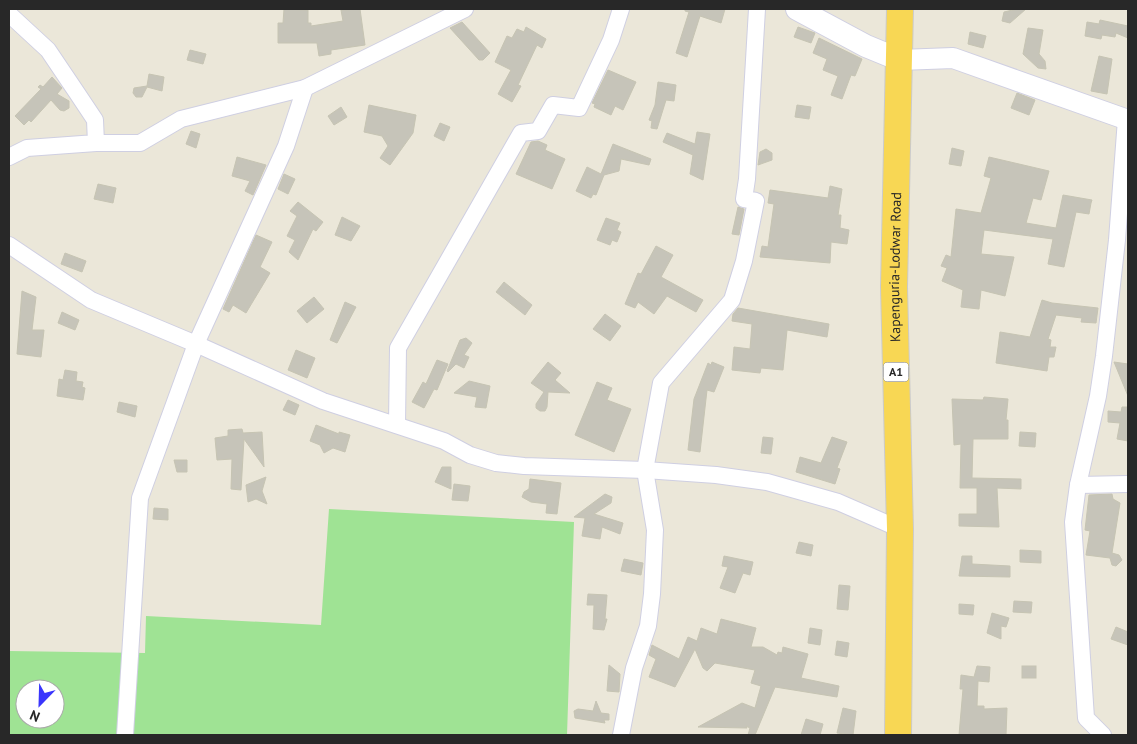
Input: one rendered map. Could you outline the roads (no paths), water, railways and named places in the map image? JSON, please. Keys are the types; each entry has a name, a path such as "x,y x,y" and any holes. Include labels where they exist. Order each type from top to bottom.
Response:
{"highway":[{"name":"Kapenguria-Lodwar Road","path":"898,735 900,529 894,287 900,9"}],"main road":[{"path":"797,9 866,46 900,60"}],"street":[{"path":"9,157 27,148 96,143 140,143 181,119 305,88 466,9"},
{"path":"397,426 398,348 521,133 538,131 553,105 579,108 611,40 621,9"},
{"path":"621,735 634,668 648,626 652,594 655,530 645,470 661,383 732,300 744,261 756,202 744,199 747,179 757,9"},
{"path":"9,14 48,50 77,93 94,120 96,143"},
{"path":"900,60 953,58 1127,119 1117,240 1104,356 1098,396 1078,485 1073,522 1073,547 1086,718 1103,735"},
{"path":"125,735 140,498 196,344 286,146 305,88"},
{"path":"9,245 91,300 196,344 323,401 444,441 470,455 496,463 645,470 716,475 767,482 838,502 900,529"},
{"path":"1078,485 1128,484"}]}
